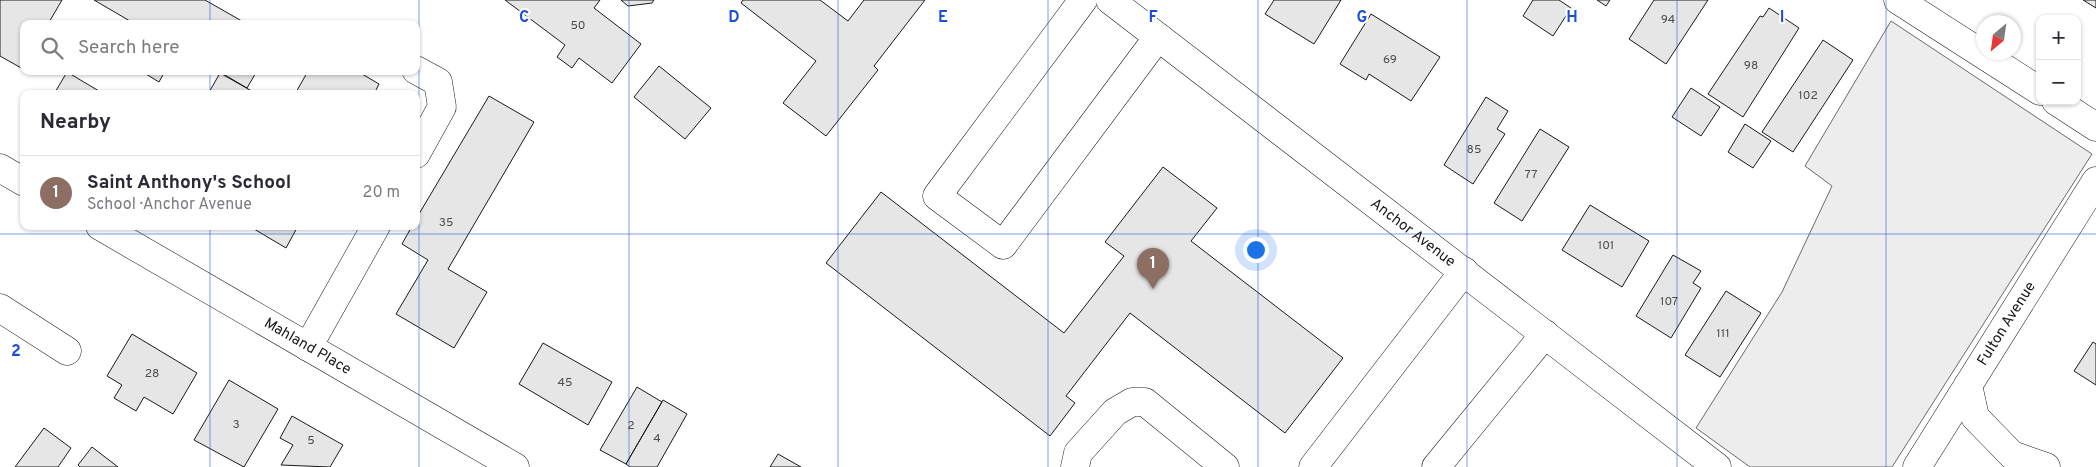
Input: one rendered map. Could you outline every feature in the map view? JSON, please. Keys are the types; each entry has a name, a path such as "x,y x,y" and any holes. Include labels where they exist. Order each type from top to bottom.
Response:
{"street":[{"path":"1083,0 936,196 1003,245 1158,37"},
{"name":"Anchor Avenue","path":"1110,0 1717,467"},
{"path":"1898,0 2036,88"},
{"path":"420,72 438,82 442,107 420,147"},
{"path":"2062,105 2096,127"},
{"path":"0,168 20,180"},
{"name":"Fulton Avenue","path":"1917,467 2096,181"},
{"name":"Mahland Place","path":"107,230 515,467"},
{"path":"308,347 374,230"},
{"path":"1313,467 1464,271"},
{"path":"0,308 66,352"},
{"path":"1436,467 1546,334"},
{"path":"1968,386 1975,417 2012,455 2046,467"},
{"path":"1075,467 1078,453 1115,412 1132,402 1145,402 1225,467"}],"shaded area":[{"path":"1891,21 2092,154 1892,467 1750,467 1696,428 1782,292 1832,186 1805,166"}],"building":[{"path":"0,0 62,0 50,20 20,20 20,67 0,56"},
{"path":"94,0 205,0 240,20 128,20"},
{"path":"505,0 600,0 594,8 641,44 612,83 579,58 572,68 557,57 565,45"},
{"path":"621,0 654,0 652,3 628,6"},
{"path":"743,0 820,0 848,21 864,0 925,0 874,66 878,70 826,136 783,103 816,61 741,3"},
{"path":"1274,0 1341,0 1314,44 1265,14"},
{"path":"1533,0 1559,0 1571,8 1553,36 1523,16"},
{"path":"1597,0 1610,0 1606,6"},
{"path":"1654,0 1708,0 1666,64 1629,39"},
{"path":"2083,0 2096,0 2096,8"},
{"path":"1769,8 1799,28 1743,117 1708,94 1760,16 1763,17"},
{"path":"1371,14 1440,57 1411,101 1369,74 1366,80 1340,64"},
{"path":"1823,40 1853,60 1793,152 1762,132"},
{"path":"659,66 711,108 685,139 634,97"},
{"path":"65,75 72,75 97,90 56,90"},
{"path":"148,75 163,75 159,82"},
{"path":"219,75 224,75 250,90 210,90"},
{"path":"225,75 255,75 247,88"},
{"path":"306,75 364,75 379,84 376,90 297,90"},
{"path":"1691,88 1720,107 1701,136 1672,117"},
{"path":"489,96 534,122 448,269 487,292 454,348 396,314 428,260 402,244 410,230 420,230 420,212"},
{"path":"1486,97 1508,111 1497,129 1505,134 1473,184 1444,165"},
{"path":"1745,124 1771,141 1753,168 1728,152"},
{"path":"1540,129 1569,147 1522,221 1494,203"},
{"path":"1163,167 1217,208 1191,241 1343,358 1285,433 1130,313 1066,396 1075,403 1050,436 826,263 881,192 1064,333 1124,256 1105,242"},
{"path":"1590,205 1649,241 1622,287 1562,250"},
{"path":"256,230 296,230 286,248"},
{"path":"1673,255 1701,271 1693,283 1701,288 1671,338 1636,316"},
{"path":"1726,291 1761,313 1720,377 1685,355"},
{"path":"132,334 197,373 173,414 144,397 136,411 114,398 122,385 107,376"},
{"path":"2093,342 2096,344 2096,385 2074,371"},
{"path":"543,343 612,382 588,425 519,384"},
{"path":"229,380 278,409 244,467 194,440"},
{"path":"637,387 662,402 626,464 600,450"},
{"path":"663,400 687,414 657,467 630,467 626,464"},
{"path":"292,416 343,445 330,467 281,465 293,445 280,438"},
{"path":"44,428 71,448 58,467 15,467"},
{"path":"92,447 118,467 80,467 78,465"},
{"path":"778,454 801,467 770,467"}],"place":[{"name":"Saint Anthony's School","path":"1153,289"}]}
